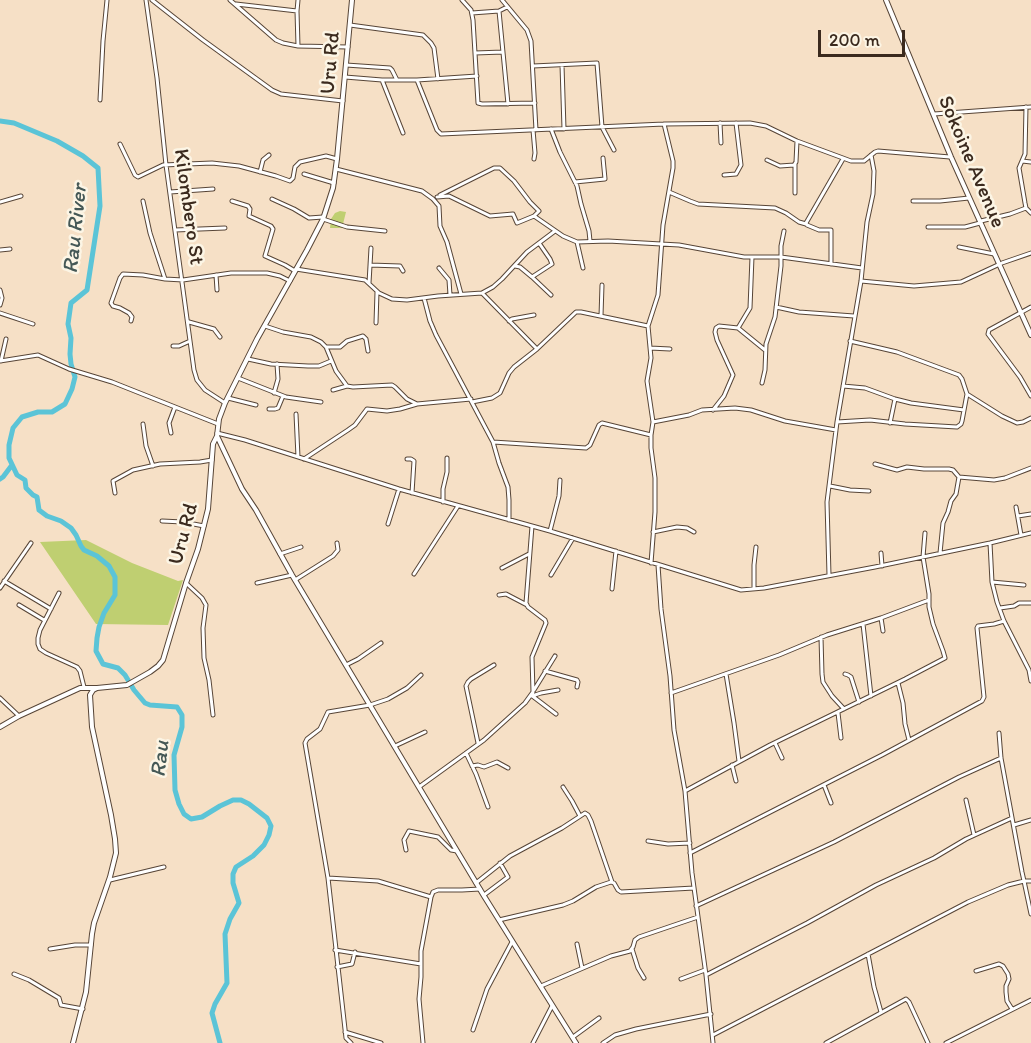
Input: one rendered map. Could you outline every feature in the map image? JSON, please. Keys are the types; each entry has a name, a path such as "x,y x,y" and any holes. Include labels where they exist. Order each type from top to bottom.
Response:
{"street":[{"path":"100,100 107,0"},
{"name":"Kilombero St","path":"146,0 194,370 205,390 225,403"},
{"path":"153,0 272,90 280,94 343,101"},
{"path":"230,0 276,40 283,43 298,46 348,47"},
{"path":"298,0 298,46"},
{"name":"Uru Rd","path":"84,687 119,687 150,672 163,660 204,526 208,509 213,444 225,403 323,218 334,183 352,0"},
{"path":"462,0 472,13 478,103 482,105 535,103"},
{"path":"502,0 527,30 531,40 535,103 534,159"},
{"name":"Sokoine Avenue","path":"886,0 951,157 1031,335"},
{"path":"236,4 297,11"},
{"path":"472,13 507,7"},
{"path":"500,10 508,104"},
{"path":"350,25 423,35 434,48 438,79"},
{"path":"475,53 503,52"},
{"path":"532,66 597,63 602,127 614,150"},
{"path":"562,64 564,129"},
{"path":"346,65 390,68 397,80"},
{"path":"345,77 417,80 477,76"},
{"path":"382,80 403,133"},
{"path":"417,80 440,133 750,123 766,126 797,141 851,161 860,162 875,152 887,151 951,157"},
{"path":"934,114 1031,107"},
{"path":"1026,108 1025,154 1019,168 1026,207 1031,213"},
{"path":"720,123 721,143"},
{"path":"724,175 736,174 741,165 736,123"},
{"path":"651,563 655,478 651,448 654,422 647,381 651,362 648,326 658,295 663,225 673,176 673,164 664,124"},
{"path":"551,129 575,182 590,242"},
{"path":"795,193 797,141"},
{"path":"120,144 137,177 160,165 197,163 239,166 290,181 293,178 295,167 300,162 326,156 337,159"},
{"path":"260,172 263,160 269,155"},
{"path":"829,575 827,509 837,422 873,194 874,171 871,155"},
{"path":"575,182 605,180 603,158"},
{"path":"806,224 843,159"},
{"path":"767,160 780,166 795,164"},
{"path":"1022,161 1031,162"},
{"path":"500,168 539,211 534,216 518,223 513,214 490,216 449,196 435,198 490,170 500,168"},
{"path":"336,170 422,191 435,198 439,206 440,226 449,246 461,294"},
{"path":"304,174 334,183"},
{"path":"170,192 213,189"},
{"path":"669,192 698,204 775,208 819,230 831,230 831,264"},
{"path":"0,202 21,196"},
{"path":"912,201 971,198"},
{"path":"272,199 309,218 323,218 347,227 385,231"},
{"path":"143,201 150,233 165,279"},
{"path":"232,201 248,206 249,216 272,227 266,257 296,270 363,280 377,292 392,299 407,300 482,293 493,287 526,252 555,231"},
{"path":"928,227 965,227 1026,207"},
{"path":"534,216 568,239 577,242 679,245 727,254 781,257 862,268"},
{"path":"175,230 225,228"},
{"path":"762,383 765,370 765,350 774,321 782,266 784,231"},
{"path":"577,242 583,268"},
{"path":"532,277 552,264 539,243"},
{"path":"959,247 994,254"},
{"path":"369,283 371,248"},
{"path":"0,250 10,249"},
{"path":"861,280 914,286 956,283 966,281 999,264 1031,253"},
{"path":"738,328 750,308 752,257"},
{"path":"370,266 401,266 403,271"},
{"path":"515,266 521,267 551,296"},
{"path":"439,268 449,280 450,295"},
{"path":"131,321 132,317 129,313 111,303 122,275 183,280 246,272 267,273 290,281"},
{"path":"216,275 217,290"},
{"path":"601,316 602,285"},
{"path":"0,290 2,298 0,305"},
{"path":"376,323 377,292"},
{"path":"482,293 537,349"},
{"path":"423,298 433,328 493,442 508,486 508,520"},
{"path":"776,307 799,312 854,316"},
{"path":"1031,307 989,330 988,334 1031,396"},
{"path":"304,459 355,425 367,409 387,411 417,404 492,398 500,393 511,370 576,312 648,326"},
{"path":"0,313 33,324"},
{"path":"509,321 534,315"},
{"path":"189,322 211,328 220,337"},
{"path":"264,326 316,339 326,347 331,361 347,386"},
{"path":"713,410 724,396 733,375 717,340 715,329 719,326 738,328 765,350"},
{"path":"326,347 340,347 346,341 363,336 366,339 368,351"},
{"path":"6,339 1,361 38,355 69,369 112,382 218,424"},
{"path":"173,345 190,341"},
{"path":"837,422 870,420 957,427 961,424 968,394 959,375 897,352 850,341"},
{"path":"650,348 670,349"},
{"path":"248,359 277,364 319,366 331,361"},
{"path":"274,393 278,379 277,364"},
{"path":"238,378 283,396 321,402"},
{"path":"333,390 347,386 392,385 407,399 417,404"},
{"path":"843,386 867,388 911,403 964,410"},
{"path":"968,394 1014,422 1020,423 1031,418"},
{"path":"269,409 277,408 283,396"},
{"path":"228,398 256,405"},
{"path":"891,423 895,399"},
{"path":"171,433 170,423 175,407"},
{"path":"654,422 702,410 735,408 751,410 776,419 836,430"},
{"path":"297,414 298,457"},
{"path":"493,442 587,448 602,423 651,435"},
{"path":"143,424 146,446 153,465"},
{"path":"217,435 245,440 412,493 550,531 741,590 882,566 1031,534"},
{"path":"217,435 239,482 293,577 484,896 576,1043"},
{"path":"443,502 447,458"},
{"path":"407,459 414,461 412,493"},
{"path":"115,492 112,483 114,480 133,470 153,465 212,460"},
{"path":"875,464 897,470 907,467 949,469 959,477 999,480 1031,468"},
{"path":"940,553 943,523 956,494 959,477"},
{"path":"550,531 559,496 560,480"},
{"path":"830,486 870,491"},
{"path":"388,524 399,489"},
{"path":"414,574 458,506"},
{"path":"1016,507 1021,535"},
{"path":"1018,516 1031,514"},
{"path":"162,521 204,526"},
{"path":"527,605 532,526"},
{"path":"653,532 680,527 694,532"},
{"path":"685,792 739,761 945,658 930,615 923,557 925,533"},
{"path":"551,575 573,538"},
{"path":"0,588 31,543"},
{"path":"257,583 293,577 333,556 338,550 337,543"},
{"path":"990,543 992,582 1004,621 1029,670 1031,681"},
{"path":"280,554 301,547"},
{"path":"754,589 756,547"},
{"path":"612,589 616,551"},
{"path":"881,553 882,566"},
{"path":"502,568 529,554"},
{"path":"658,565 676,746 685,792 713,1043"},
{"path":"4,581 51,609"},
{"path":"992,582 1024,585"},
{"path":"186,583 206,605 203,628 204,658 212,695 213,715"},
{"path":"0,728 19,716 84,687 77,667 40,649 38,644 38,634 59,593"},
{"path":"499,596 506,594 527,605 546,623 532,657 532,694"},
{"path":"671,693 779,655 821,637 929,600"},
{"path":"1000,608 1019,603 1031,603"},
{"path":"19,605 44,620"},
{"path":"881,618 883,631"},
{"path":"690,853 982,702 984,697 977,628 1004,621"},
{"path":"863,624 871,696"},
{"path":"821,637 824,682 832,696 844,709"},
{"path":"346,664 358,659 381,643"},
{"path":"419,787 504,723 532,694 555,656"},
{"path":"478,743 466,686 471,679 494,665"},
{"path":"545,671 577,680 577,687"},
{"path":"726,674 739,761"},
{"path":"844,674 851,677 859,702"},
{"path":"351,1043 346,1038 345,1032 328,878 306,741 320,729 328,712 370,705 388,699 412,684 421,675"},
{"path":"898,683 909,740"},
{"path":"73,1043 87,992 96,915 110,880 116,847 92,727 90,695 97,688"},
{"path":"532,694 558,690"},
{"path":"532,694 556,714"},
{"path":"0,698 19,716"},
{"path":"838,713 841,738"},
{"path":"394,746 425,732"},
{"path":"999,733 1001,758 1031,914"},
{"path":"775,743 782,758"},
{"path":"465,753 488,807"},
{"path":"696,906 841,838 1001,758"},
{"path":"472,766 484,767 497,762 508,768"},
{"path":"732,765 736,781"},
{"path":"824,785 831,803"},
{"path":"563,787 580,816"},
{"path":"966,800 974,835"},
{"path":"476,882 500,863 585,813 588,814 612,882 618,890 621,892 694,888"},
{"path":"681,980 706,972 789,933 882,882 1012,818"},
{"path":"1014,825 1031,820"},
{"path":"406,850 404,840 409,831 438,837 451,850 457,851"},
{"path":"648,841 668,844 690,843"},
{"path":"484,896 508,878 500,863"},
{"path":"110,880 164,867"},
{"path":"328,878 378,881 431,897"},
{"path":"712,1035 968,902 1008,885 1031,881"},
{"path":"499,920 573,902 596,887 612,882"},
{"path":"423,1043 419,999 422,977 421,951 431,897 435,890 480,889"},
{"path":"644,978 632,949 635,940 698,917"},
{"path":"473,1030 487,989 512,942"},
{"path":"577,944 582,968"},
{"path":"50,949 91,945"},
{"path":"540,987 610,956 632,949"},
{"path":"335,950 421,964"},
{"path":"338,967 352,964 355,952"},
{"path":"868,954 881,1012"},
{"path":"976,970 1002,965 1008,974 1007,1001 1012,1010"},
{"path":"14,975 34,983 59,998 61,1005 83,1009"},
{"path":"826,1043 905,1000 908,1000 928,1043"},
{"path":"946,1043 1031,1000"},
{"path":"533,1043 552,1006"},
{"path":"603,1043 615,1035 636,1029 711,1014"},
{"path":"573,1037 599,1018"},
{"path":"345,1032 381,1043"}],"green space":[{"path":"346,212 342,228 330,228 331,219 335,213"},
{"path":"86,540 132,563 178,581 183,580 168,625 96,624 40,542"}],"waterway":[{"name":"Rau","path":"0,121 14,123 57,141 98,168 100,206 87,290 71,303 68,324 71,338 71,364 75,377 72,389 65,404 52,412 38,412 22,417 13,428 9,458 17,475 25,480 26,488 37,497 39,510 71,528 84,550 97,556 109,566 115,577 115,595 99,627 96,651 103,664 118,668 125,675 145,703 177,707 182,715 182,727 174,755 175,790 184,814 191,819 202,817 233,800 241,800 267,818 271,826 264,845 253,856 236,867 233,874 233,883 239,903 225,934 227,983 212,1013 220,1043"},
{"path":"0,479 12,465"}],"water label":[{"name":"Rau River","path":"76,229"}]}
